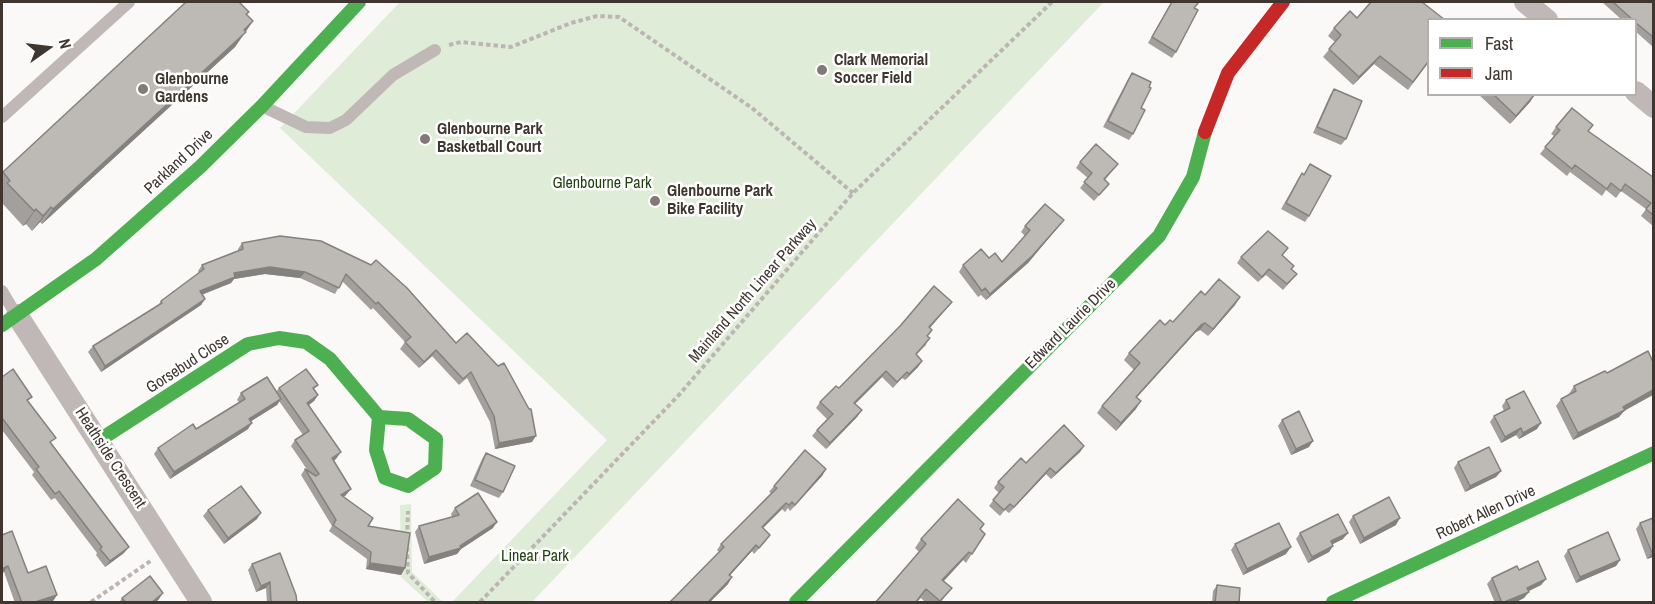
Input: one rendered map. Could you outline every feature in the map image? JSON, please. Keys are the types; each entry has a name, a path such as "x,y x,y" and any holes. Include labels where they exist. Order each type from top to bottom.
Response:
{"street":[{"name":"Parkland Drive","path":"9,320 96,259 200,167 262,106 359,2"},
{"name":"Edward Laurie Drive","path":"795,603 1158,236 1193,177 1207,125 1228,73 1283,2"},
{"path":"1525,2 1545,18"},
{"path":"1637,94 1653,107"},
{"name":"Heathside Crescent","path":"9,320 99,441 169,548 201,603"},
{"name":"Gorsebud Close","path":"99,441 248,344 279,338 306,342 330,359 379,417"},
{"path":"379,417 408,419 436,439 435,468 408,486 385,478 376,450 379,417"},
{"name":"Robert Allen Drive","path":"1333,603 1653,453"}],"lane":[{"path":"2,117 129,2"},
{"path":"262,106 306,127 330,128 346,120 393,75 435,50"},
{"path":"2,291 9,320"}],"path":[{"name":"Mainland North Linear Parkway","path":"480,603 678,396 853,193 1052,2"},
{"path":"435,50 461,42 511,47 571,23 597,16 619,17 752,108 853,193"},
{"path":"408,486 408,573 435,603"},
{"path":"91,603 169,548"}],"green space":[{"name":"Glenbourne Park","path":"400,2 1104,2 532,602 452,602 607,440 280,128"},
{"path":"411,504 412,572 443,602 428,602 401,577 400,505"}],"building":[{"name":"Glenbourne Gardens","path":"186,2 239,2 249,12 246,14 253,21 244,30 246,32 53,209 51,207 43,216 36,209 34,211 7,183 10,181 3,172"},
{"path":"1172,2 1199,2 1194,8 1198,10 1176,52 1152,37"},
{"path":"1371,2 1422,2 1442,18 1427,18 1427,63 1413,82 1380,56 1359,77 1329,49 1341,35 1334,28 1350,11 1357,18"},
{"path":"1613,2 1653,2 1653,37 1637,24 1637,18 1631,18"},
{"path":"1132,73 1151,82 1149,87 1151,88 1141,108 1145,110 1133,134 1108,121"},
{"path":"1334,89 1362,101 1346,139 1317,127"},
{"path":"1495,96 1533,96 1516,116"},
{"path":"1572,108 1593,125 1588,131 1653,177 1653,215 1646,209 1651,203 1625,184 1621,191 1611,183 1607,189 1575,165 1572,169 1545,147 1560,130 1556,127"},
{"path":"1096,144 1118,164 1104,179 1109,184 1099,195 1084,182 1092,173 1080,162"},
{"path":"1310,164 1331,176 1309,216 1286,203 1302,173 1304,175"},
{"path":"1045,204 1064,220 1032,256 990,294 985,288 982,291 963,265 981,249 989,258 995,253 1002,262 1030,230 1025,226"},
{"path":"1268,231 1288,248 1282,255 1294,266 1291,269 1297,274 1287,284 1269,269 1262,277 1241,257"},
{"path":"280,236 321,241 371,265 376,260 407,288 456,343 467,333 498,366 504,363 531,409 536,436 499,443 494,416 471,372 463,379 436,350 424,362 405,342 411,337 378,302 376,304 346,274 339,288 305,272 270,267 234,273 235,277 200,291 205,299 105,366 93,346 162,303 161,301 204,269 202,265 243,249 242,243"},
{"path":"1219,279 1240,297 1213,329 1205,323 1201,325 1136,397 1141,401 1121,423 1102,406 1140,363 1129,353 1160,320 1165,325 1170,320 1173,322 1201,291 1205,295"},
{"path":"934,286 952,302 929,327 932,330 927,336 930,338 916,354 922,361 897,382 886,371 854,403 862,410 830,443 817,430 833,414 820,402 836,386 839,388 901,325"},
{"path":"1648,351 1653,362 1653,390 1623,407 1625,410 1578,433 1561,399 1576,391 1574,386 1605,371 1607,373"},
{"path":"13,369 32,397 27,400 56,438 50,442 129,547 110,561 59,491 55,494 36,469 39,467 2,418 2,377"},
{"path":"306,369 318,385 313,388 318,395 307,403 341,452 332,458 351,489 341,495 373,518 368,526 410,533 405,568 370,563 371,552 333,525 336,520 305,469 316,476 319,474 295,440 309,431 279,388"},
{"path":"267,377 281,399 249,419 252,423 174,472 158,448 193,424 196,429 245,399 241,393"},
{"path":"1524,391 1541,423 1523,433 1521,428 1505,437 1494,416 1510,408 1506,400"},
{"path":"1299,411 1313,441 1296,449 1282,420"},
{"path":"1064,425 1084,446 1056,473 1050,468 1014,507 1010,504 1004,510 993,500 1004,487 998,482 1021,458 1026,463"},
{"path":"1489,447 1501,471 1470,486 1458,462"},
{"path":"805,450 826,469 795,505 792,502 789,505 786,503 762,527 770,535 759,548 756,545 729,575 732,577 707,603 669,603 724,547 721,544 777,488 774,486"},
{"path":"486,453 515,466 503,492 475,480"},
{"path":"241,486 261,513 228,538 208,510"},
{"path":"478,493 497,522 460,546 461,548 429,557 419,526 459,515 455,508"},
{"path":"1389,497 1400,518 1364,538 1353,516"},
{"path":"958,499 984,524 980,529 985,534 972,554 969,552 942,580 952,588 940,601 926,589 915,603 875,603 926,544 921,539"},
{"path":"1338,514 1348,533 1331,541 1333,546 1312,557 1300,533"},
{"path":"1653,518 1653,552 1652,553 1640,523"},
{"path":"1279,523 1291,547 1247,569 1235,544"},
{"path":"12,531 28,573 46,566 57,595 32,603 22,603 8,566 2,569 2,535"},
{"path":"1608,532 1620,560 1580,577 1568,550"},
{"path":"280,553 297,603 271,603 270,582 261,586 252,564"},
{"path":"1538,561 1546,579 1527,588 1529,592 1502,603 1492,578 1517,566 1519,570"},
{"path":"150,576 163,593 151,603 126,603 122,598"},
{"path":"1217,585 1240,588 1239,603 1215,603"}],"traffic: fast":[{"path":"2,325 96,259 200,167 262,106 359,2"},
{"path":"796,602 1159,236 1193,177 1205,132"},
{"path":"98,441 248,344 279,338 306,342 330,359 379,417 408,419 436,439 435,468 408,486 385,478 376,450 379,417"},
{"path":"1333,602 1654,453"}],"traffic: jam":[{"path":"1205,132 1228,73 1283,2"}],"place":[{"name":"Clark Memorial Soccer Field","path":"822,70"},
{"name":"Glenbourne Gardens","path":"143,89"},
{"name":"Glenbourne Park Basketball Court","path":"425,139"},
{"name":"Glenbourne Park Bike Facility","path":"655,201"}],"park label":[{"name":"Linear Park","path":"535,557"}]}
